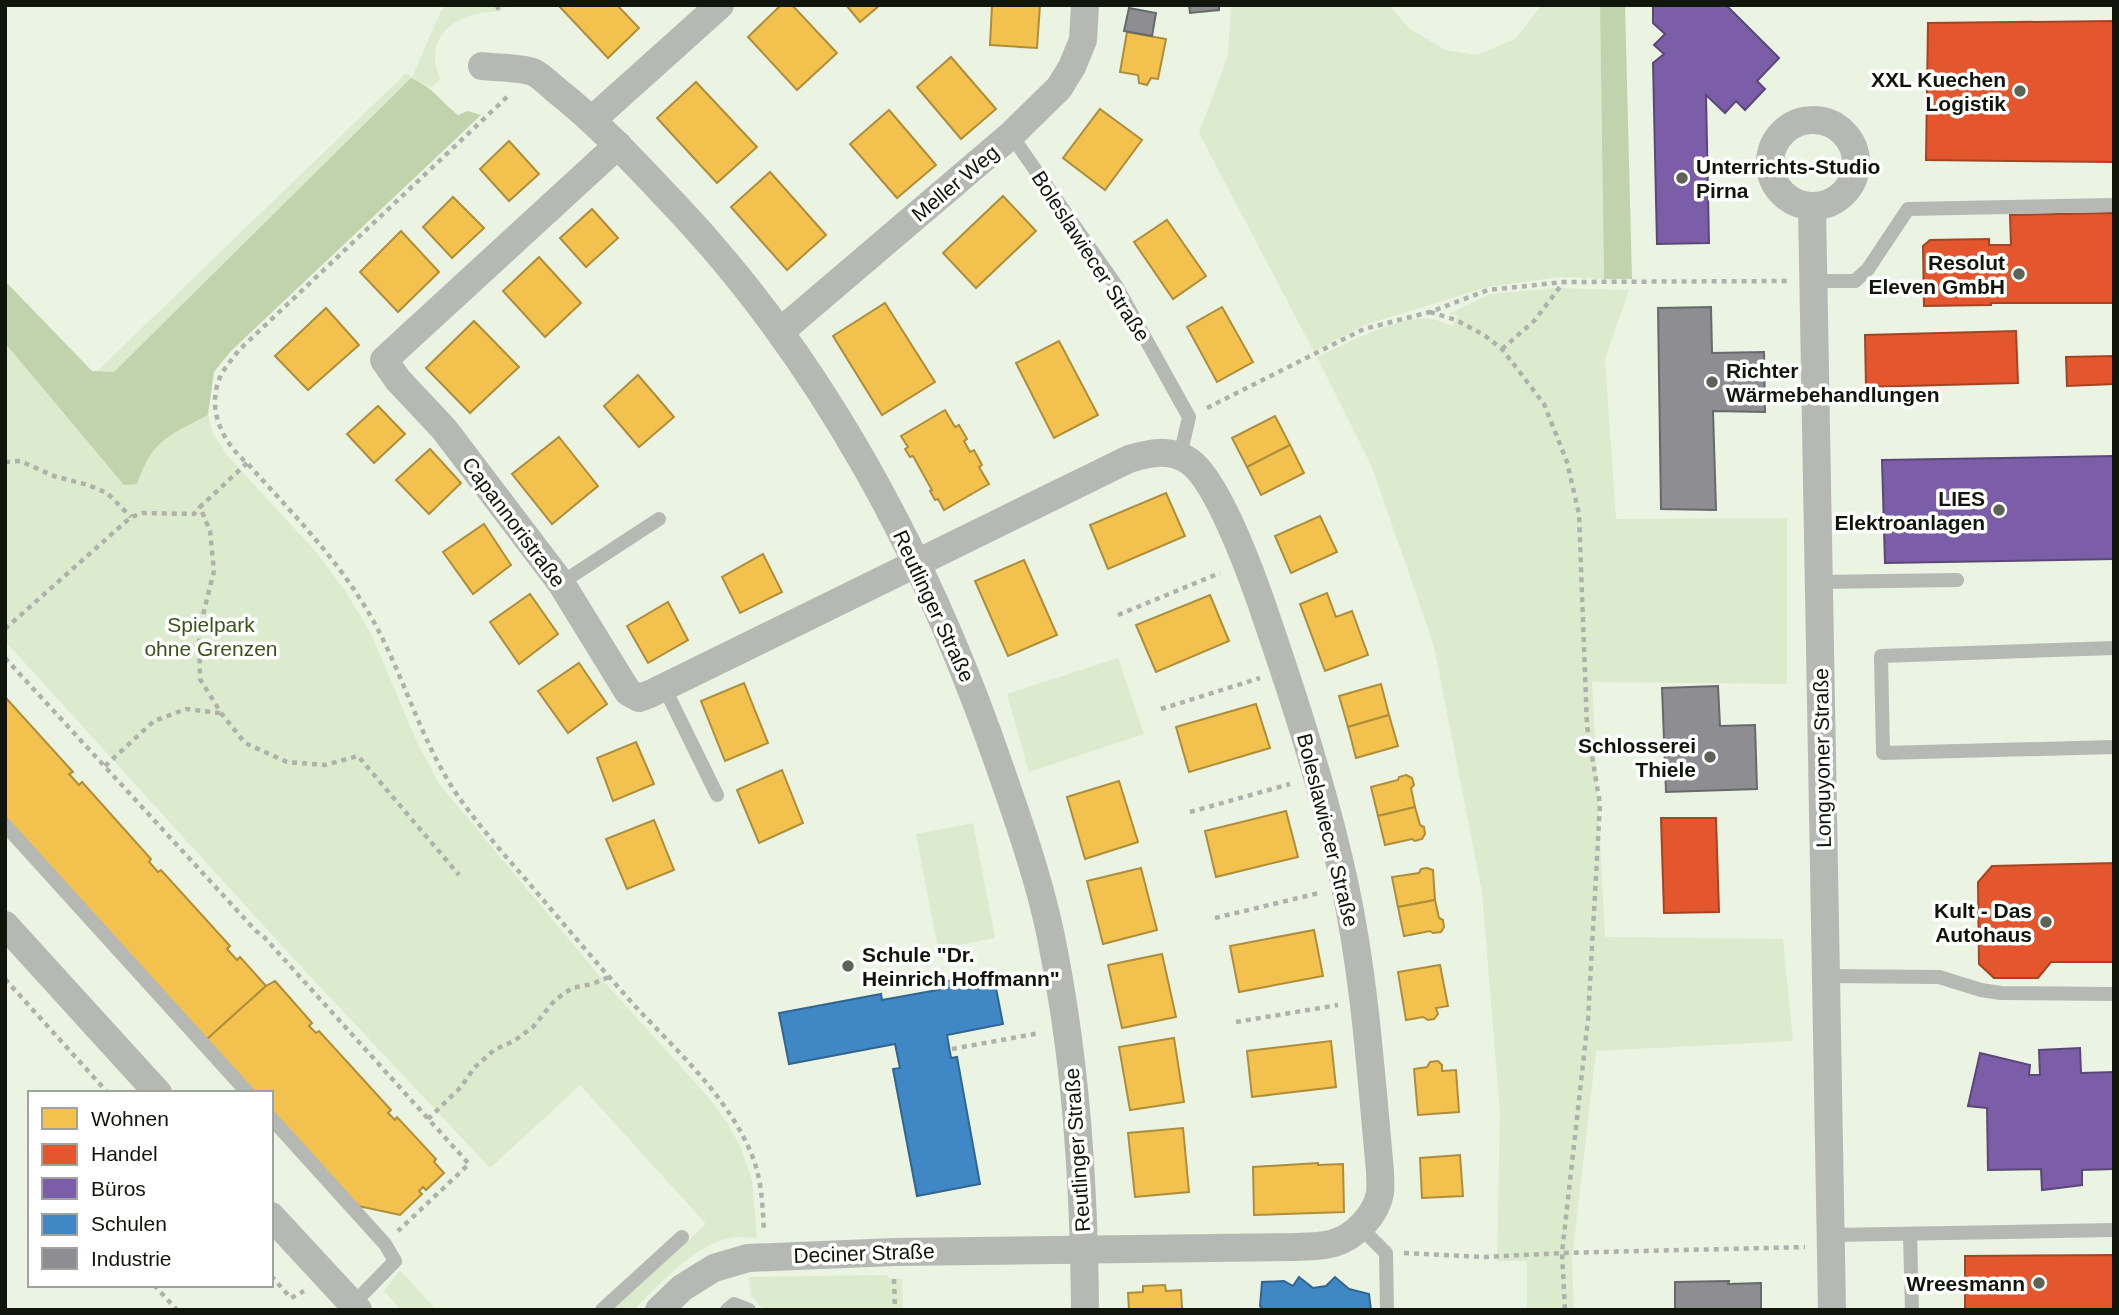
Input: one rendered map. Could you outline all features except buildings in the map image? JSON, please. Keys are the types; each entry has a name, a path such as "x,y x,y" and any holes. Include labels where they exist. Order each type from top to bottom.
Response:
{"street":[{"path":"593,119 720,5"},
{"name":"Meller Weg","path":"781,331 1011,135 1059,89 1072,68 1083,40 1085,5"},
{"path":"482,66 533,72"},
{"name":"Reutlinger Straße","path":"533,72 593,119 695,225 781,331 853,442 917,564 975,694 1015,811 1049,930 1067,1028 1076,1094 1085,1310"},
{"name":"Capannoristraße","path":"618,145 384,360 398,380 444,429 561,583 628,692 639,698 917,564"},
{"name":"Longuyoner Straße","path":"1812,206 1832,1310"},
{"path":"917,564 1129,460 1152,452 1180,456"},
{"name":"Boleslawiecer Straße","path":"1084,1250 1331,1244 1347,1238 1360,1227 1372,1212 1380,1194 1364,1000 1345,887 1318,776 1247,562 1211,486 1200,470 1180,456"},
{"path":"5,925 156,1091"},
{"path":"273,1218 355,1307"},
{"name":"Deciner Straße","path":"659,1310 682,1288 714,1268 748,1258 894,1252 1084,1250"}],"lane":[{"name":"Boleslawiecer Straße","path":"1011,135 1115,284 1189,417"},
{"path":"1814,281 1855,281 1868,270 1908,209 2114,205"},
{"path":"1180,456 1189,417"},
{"path":"561,583 660,519"},
{"path":"1819,582 1957,580"},
{"path":"2114,648 1881,656 1883,753 2114,747"},
{"path":"664,687 717,795"},
{"path":"5,825 246,1091"},
{"path":"1826,976 1939,977 2001,993 2114,994"},
{"path":"273,1120 385,1244 395,1261 355,1307"},
{"path":"1360,1227 1386,1252 1387,1310"},
{"path":"1831,1241 1910,1234 2114,1230"},
{"path":"1910,1234 1912,1310"},
{"path":"602,1310 682,1237"},
{"path":"727,1310 734,1304 749,1310"}],"path":[{"path":"497,5 499,12"},
{"path":"533,72 239,350 222,374 215,396 216,415 221,433 233,451 323,547 356,589 377,626 438,764 460,799 484,831 609,977 717,1094 734,1119 761,1177 766,1256"},
{"path":"1189,417 1300,363 1364,328 1430,312 1488,290 1564,282 1814,281"},
{"path":"1502,349 1534,321 1564,282"},
{"path":"1430,312 1456,320 1484,335 1502,349 1544,404 1567,461 1579,514 1587,726 1600,804 1588,1018 1562,1253 1565,1310"},
{"path":"5,462 20,461 54,476 107,493 131,517"},
{"path":"5,629 131,517 143,513 194,514 247,463"},
{"path":"200,507 210,531 214,571 199,631 200,679 221,713 245,743 287,762 325,765 358,756 459,875"},
{"path":"1118,615 1247,562"},
{"path":"5,658 264,937 469,1164 385,1244"},
{"path":"1161,709 1285,671"},
{"path":"105,766 154,721 186,709 221,713"},
{"path":"1190,812 1318,776"},
{"path":"1215,918 1345,887"},
{"path":"428,1119 461,1087 474,1068 494,1051 533,1027 555,1000 572,988 609,977"},
{"path":"5,979 106,1091"},
{"path":"1236,1022 1364,1000"},
{"path":"952,1049 1067,1028"},
{"path":"1386,1252 1485,1257 1831,1241"},
{"path":"273,1278 291,1298 305,1290 314,1300"},
{"path":"156,1287 177,1310"}],"green space":[{"name":"Spielpark ohne Grenzen","path":"447,5 507,5 499,12 477,13 448,28 436,46 435,61 440,80 431,87 415,80 167,373 189,425 208,415 213,434 227,455 316,552 346,592 371,634 417,742 439,784 608,986 710,1099 741,1148 752,1180 757,1238 730,1238 702,1249 677,1268 633,1310 612,1310 706,1224 580,1085 490,1168 294,959 5,641 5,343 35,377 89,379 406,73 412,77 441,11"},
{"path":"1231,5 1389,5 1409,28 1445,50 1476,55 1515,39 1542,5 1600,5 1604,279 1561,277 1488,287 1364,325 1314,352 1199,133 1228,56"},
{"path":"1600,5 1625,5 1632,279 1604,279"},
{"path":"411,78 431,91 458,115 468,111 481,115 231,351 214,372 208,415 163,441 149,458 137,484 124,485 5,343 5,281 92,371 114,372"},
{"path":"1556,288 1629,290 1605,359 1616,519 1787,518 1787,684 1592,682 1605,937 1783,939 1793,1041 1596,1051 1572,1259 1574,1310 1527,1310 1527,1261 1497,1261 1500,1112 1482,892 1434,646 1372,467 1317,357 1404,321 1432,319 1453,326 1458,316 1448,314 1490,294"},
{"path":"1118,658 1144,734 1029,772 1007,694"},
{"path":"973,823 995,938 938,949 916,834"},
{"path":"400,1270 436,1310 401,1310 384,1291"},
{"path":"887,1275 888,1278 902,1279 903,1310 764,1310 751,1296 749,1277"}],"place":[{"name":"XXL Kuechen Logistik","path":"2020,91"},
{"name":"Unterrichts-Studio Pirna","path":"1682,178"},
{"name":"Resolut Eleven GmbH","path":"2019,274"},
{"name":"Richter Wärmebehandlungen","path":"1712,382"},
{"name":"LIES Elektroanlagen","path":"1999,510"},
{"name":"Schlosserei Thiele","path":"1710,757"},
{"name":"Kult - Das Autohaus","path":"2046,922"},
{"name":"Schule \"Dr. Heinrich Hoffmann\"","path":"848,966"},
{"name":"Wreesmann","path":"2039,1283"}]}
